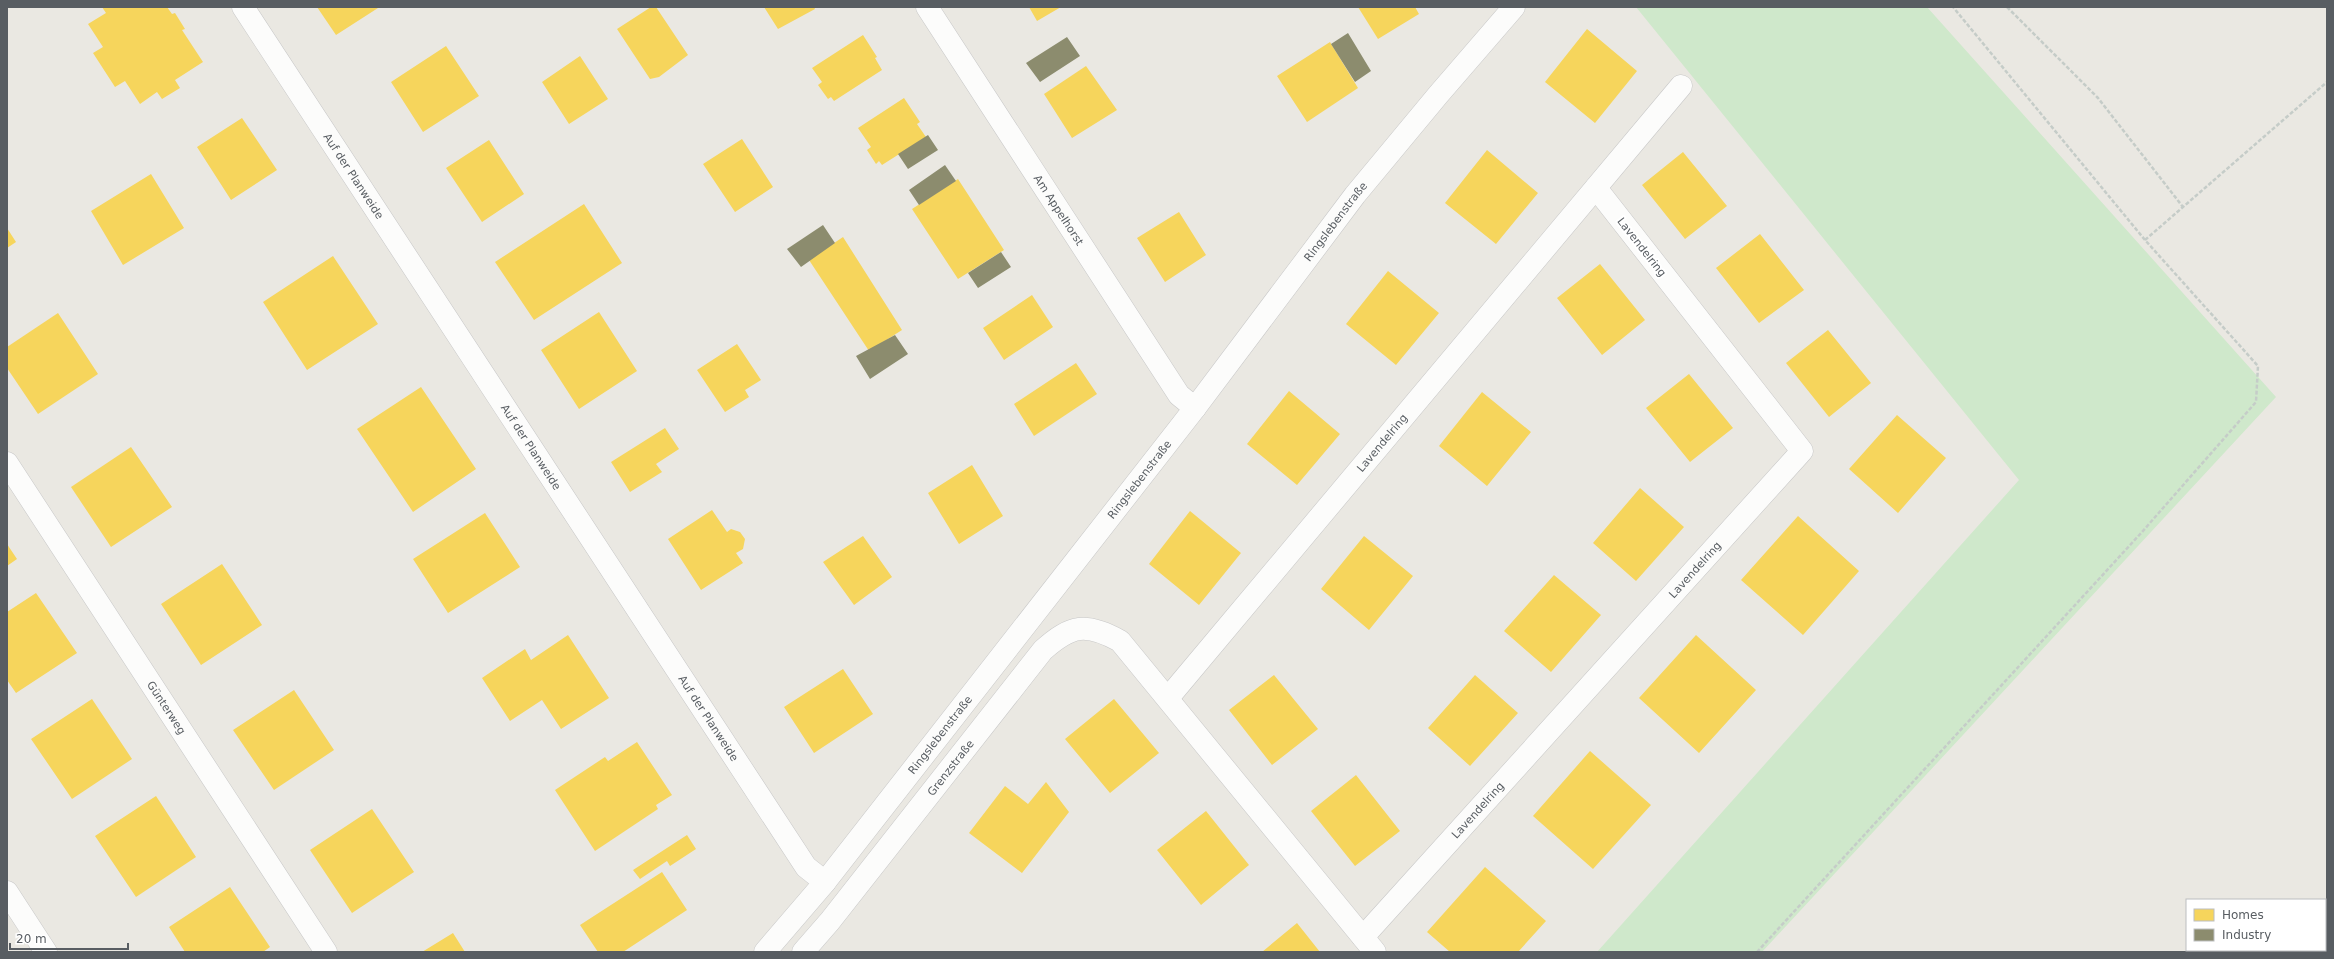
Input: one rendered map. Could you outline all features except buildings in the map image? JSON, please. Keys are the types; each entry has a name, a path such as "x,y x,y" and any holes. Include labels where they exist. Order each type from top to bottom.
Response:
{"street":[{"name":"Auf der Planweide","path":"243,7 806,867 825,882"},
{"name":"Am Appelhorst","path":"927,7 1179,395 1195,408"},
{"name":"Ringslebenstraße","path":"765,952 825,882 1195,408 1355,195 1438,94 1514,7"},
{"name":"Lavendelring","path":"1168,698 1681,86"},
{"name":"Lavendelring","path":"1120,641 1369,944 1802,451 1596,188"},
{"name":"Günterweg","path":"7,463 326,952"},
{"name":"Grenzstraße","path":"803,952 830,921 1043,650 1061,634 1084,628 1102,631 1120,641"},
{"path":"7,892 46,952"}],"path":[{"path":"1757,952 2142,532 2256,402 2258,366 2145,240 1953,7"},
{"path":"2007,7 2098,98 2183,207"},
{"path":"2145,240 2327,82"}],"green space":[{"path":"1636,7 1927,7 2276,397 1762,952 1597,952 2019,480"}]}
